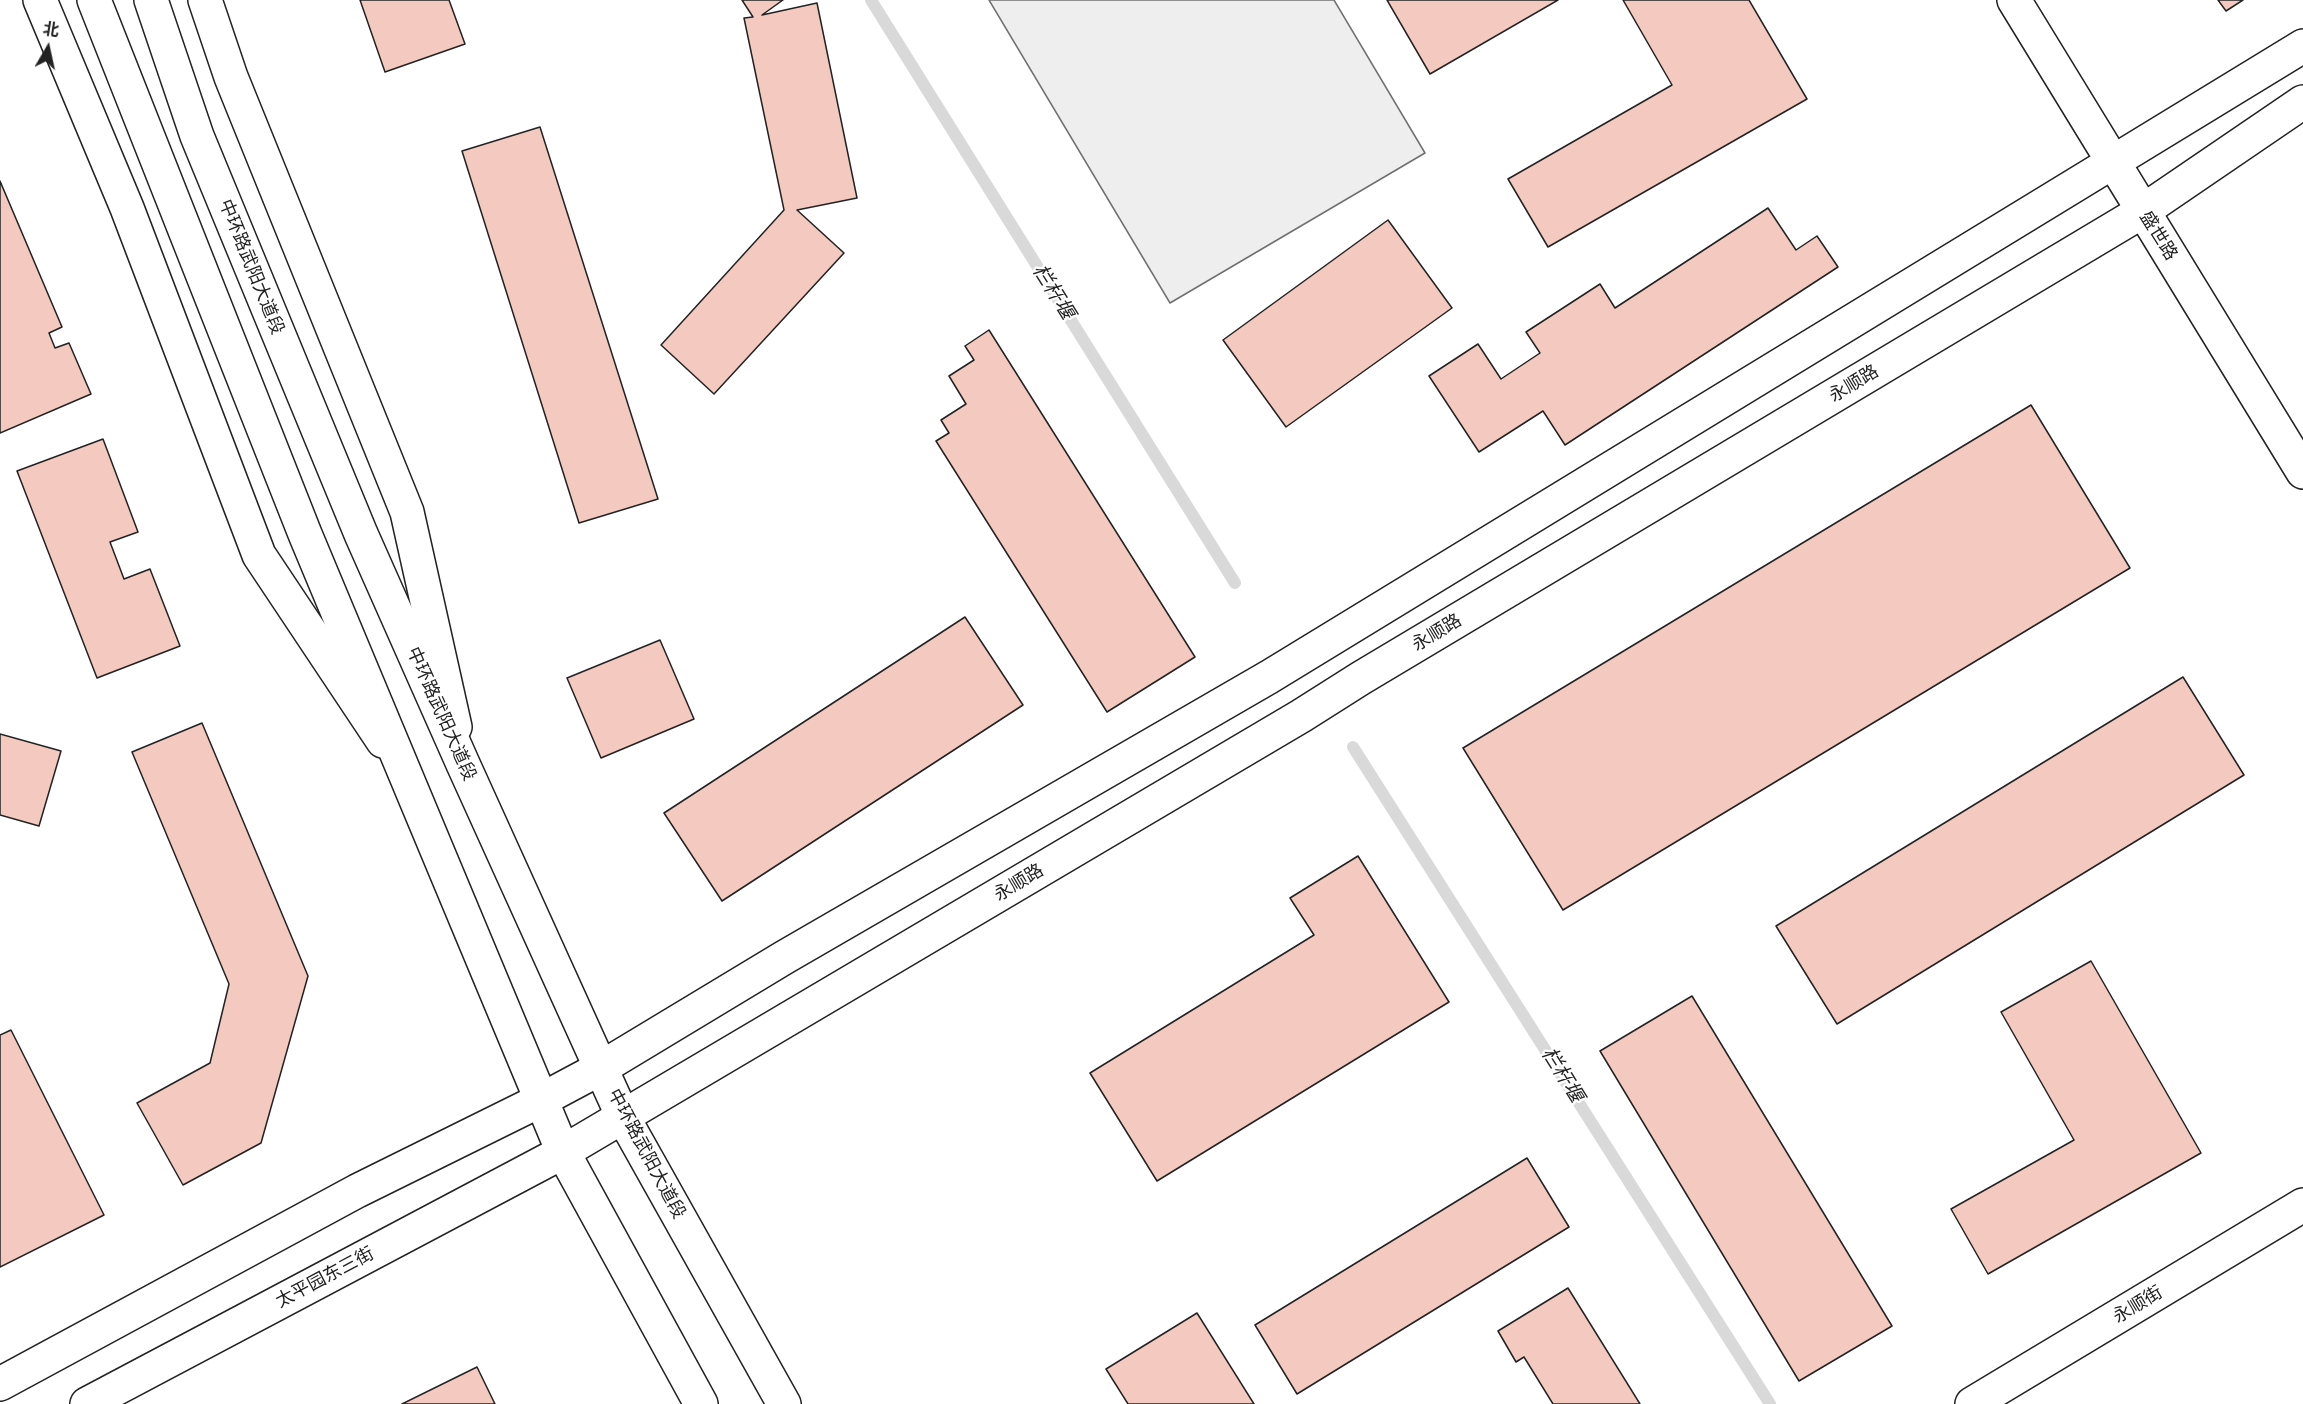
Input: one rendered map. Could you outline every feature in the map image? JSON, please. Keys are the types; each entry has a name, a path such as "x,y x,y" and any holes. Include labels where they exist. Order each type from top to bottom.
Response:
{"main road":[{"path":"40,0 127,208 259,555 402,770"},
{"path":"94,0 305,534 563,1152 701,1404"},
{"name":"中环路武阳大道段","path":"151,0 197,136 361,534 463,764 623,1117 784,1404"},
{"path":"205,0 231,77 407,512 463,764"},
{"name":"盛世路","path":"2014,0 2303,472"},
{"path":"0,1384 357,1191 601,1068 795,951 1269,677 2303,46"},
{"name":"永顺路","path":"563,1152 1301,716 2143,211 2303,102"},
{"name":"太平园东三街","path":"87,1404 563,1152"},
{"name":"永顺街","path":"1972,1404 2303,1205"}],"shaded area":[{"path":"989,0 1334,0 1425,153 1170,303"}],"building":[{"path":"360,0 449,0 465,44 385,72"},
{"path":"742,0 783,0 762,15 817,3 857,198 797,210 844,253 714,394 661,345 784,210 744,18 753,17"},
{"path":"1387,0 1558,0 1430,74"},
{"path":"1623,0 1749,0 1807,99 1548,247 1508,179 1672,85"},
{"path":"2218,0 2243,0 2226,11"},
{"path":"540,127 658,499 579,523 462,151"},
{"path":"0,181 62,327 49,333 55,348 69,343 91,394 0,433"},
{"path":"1768,208 1796,250 1817,236 1838,267 1565,445 1543,411 1479,452 1429,376 1478,344 1501,379 1540,353 1526,332 1600,284 1615,308"},
{"path":"1388,220 1452,308 1286,427 1223,340"},
{"path":"989,330 1195,657 1107,712 936,441 949,433 941,420 966,404 949,376 974,360 965,346"},
{"path":"2031,405 2130,568 1563,910 1463,748"},
{"path":"103,439 138,532 110,542 124,579 150,569 180,646 97,678 17,471"},
{"path":"965,617 1023,705 722,901 664,813"},
{"path":"660,640 694,719 601,758 567,678"},
{"path":"2183,677 2244,775 1837,1024 1776,926"},
{"path":"202,723 308,976 261,1143 183,1185 137,1103 210,1063 229,984 132,752"},
{"path":"0,734 61,751 39,826 0,815"},
{"path":"1358,856 1449,1002 1157,1181 1090,1073 1314,935 1290,898"},
{"path":"2091,961 2201,1153 1988,1274 1951,1209 2074,1140 2001,1012"},
{"path":"1692,996 1892,1326 1799,1381 1600,1051"},
{"path":"11,1030 104,1215 0,1267 0,1035"},
{"path":"1527,1158 1569,1227 1297,1394 1255,1325"},
{"path":"1568,1288 1640,1404 1553,1404 1524,1357 1516,1362 1498,1331"},
{"path":"1197,1313 1254,1404 1128,1404 1106,1369"},
{"path":"477,1367 495,1404 402,1404"}],"waterway":[{"name":"栏杆堰","path":"871,0 1235,583"},
{"name":"栏杆堰","path":"1353,747 1770,1404"}]}
